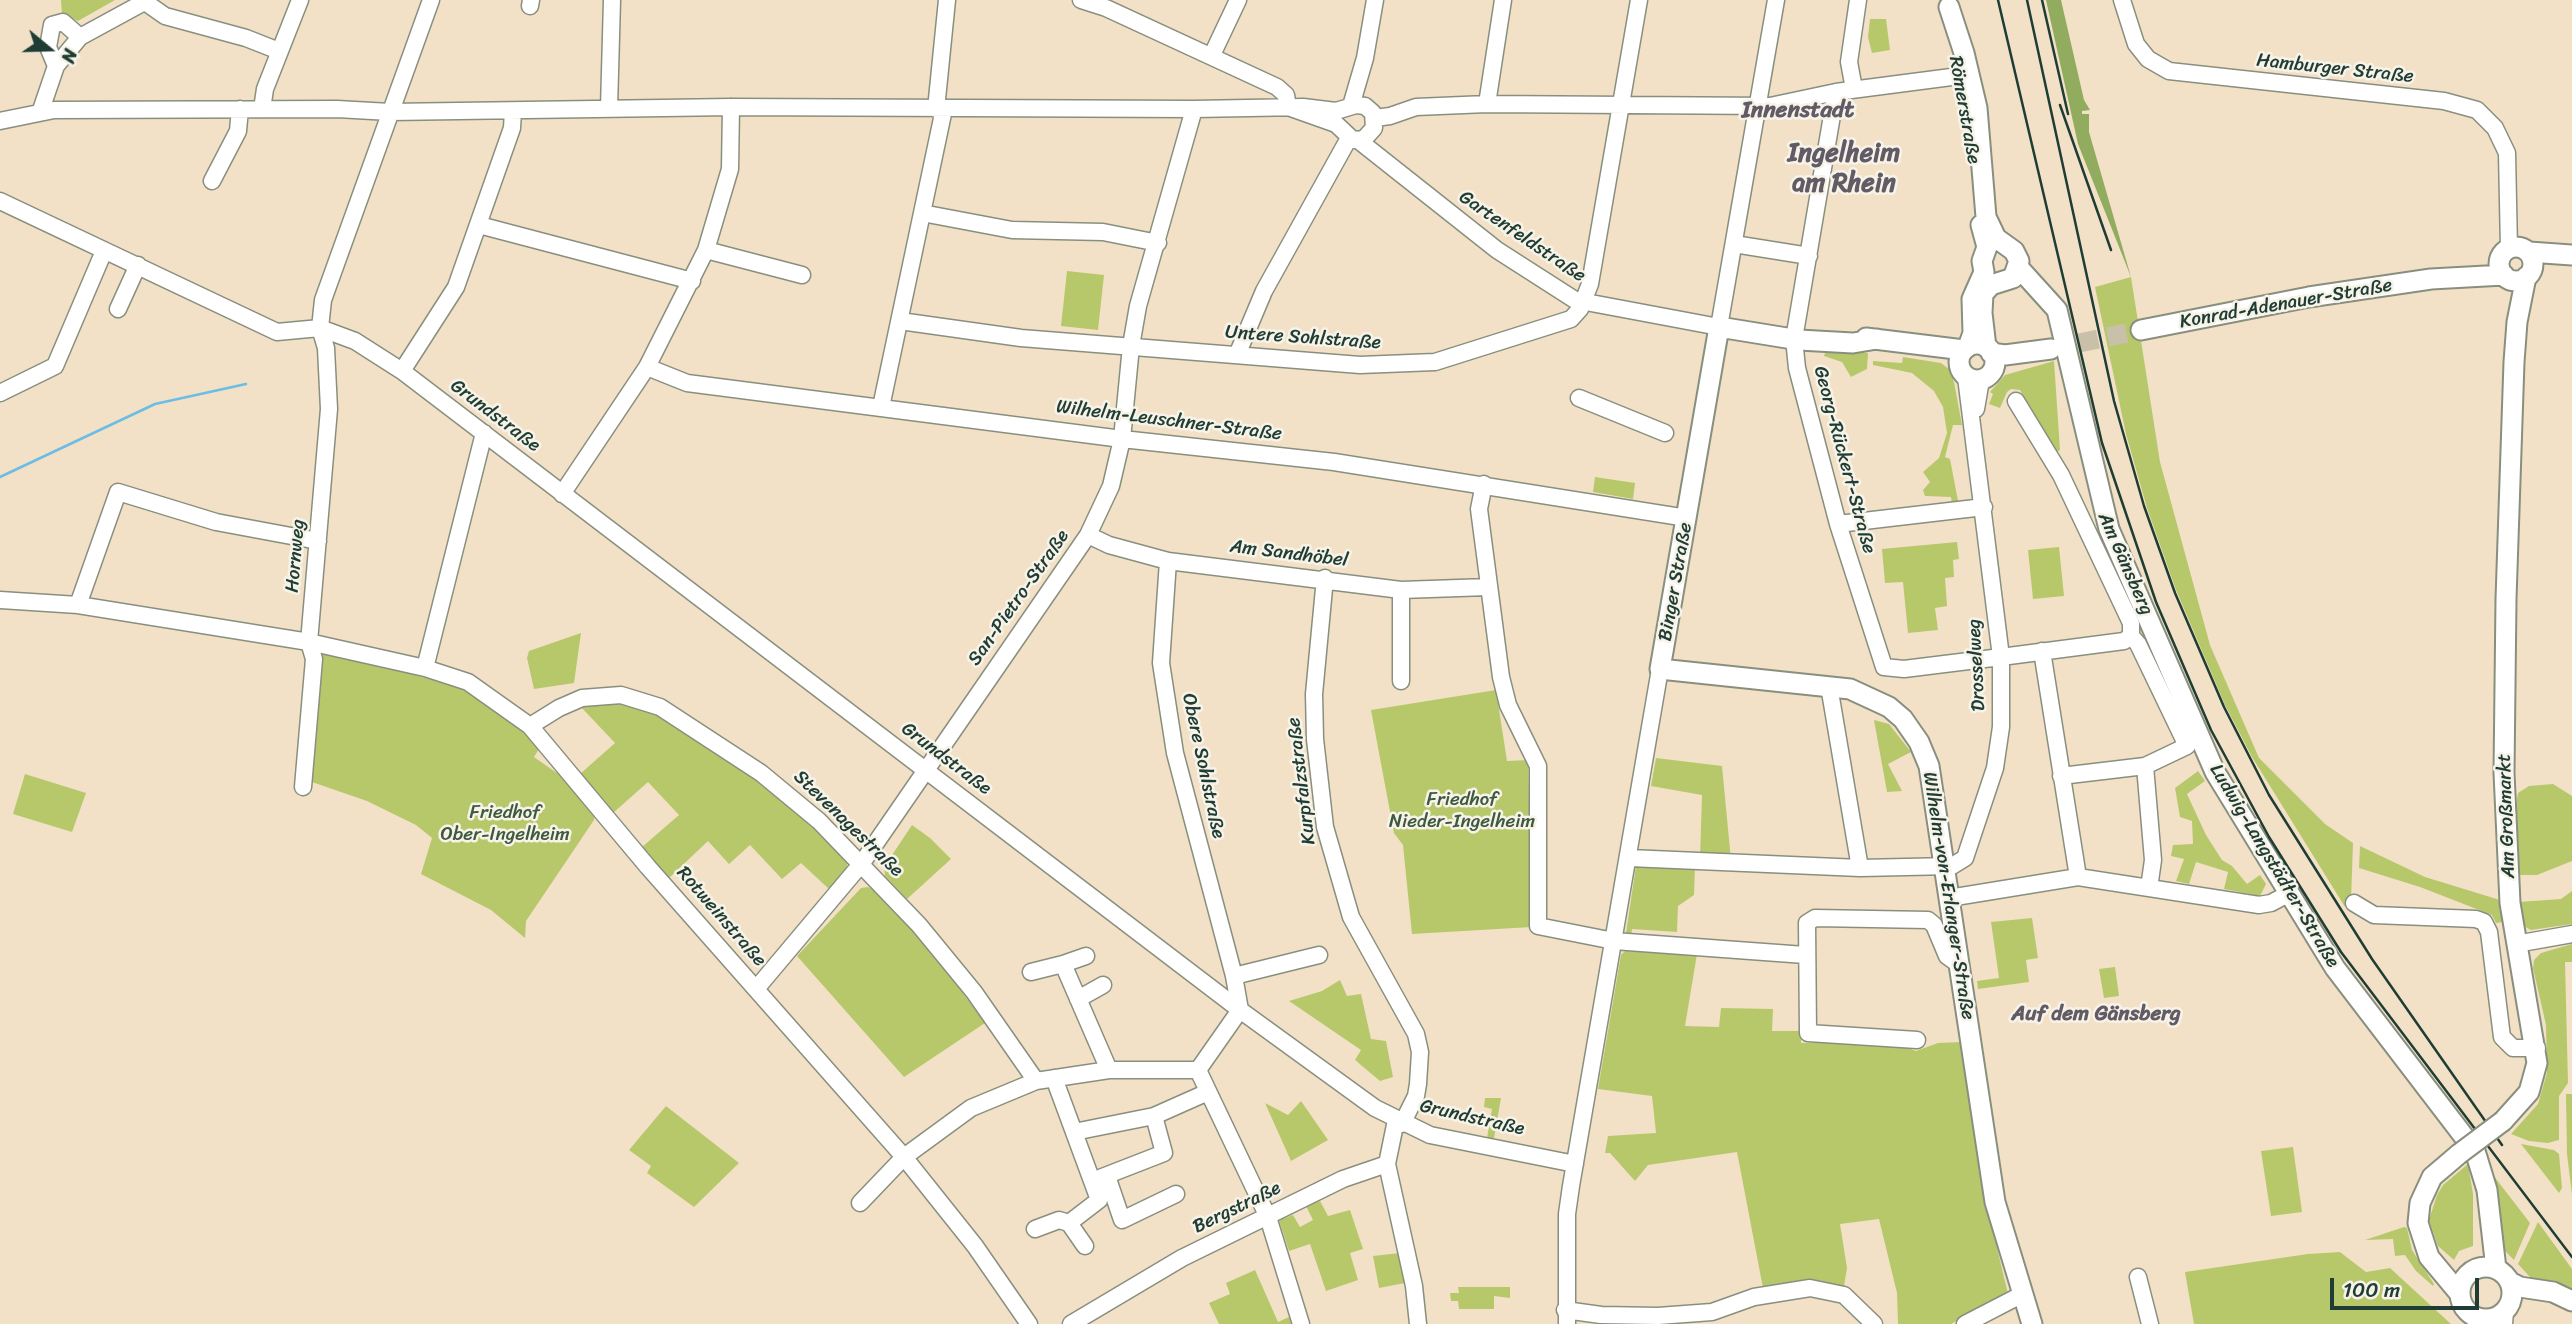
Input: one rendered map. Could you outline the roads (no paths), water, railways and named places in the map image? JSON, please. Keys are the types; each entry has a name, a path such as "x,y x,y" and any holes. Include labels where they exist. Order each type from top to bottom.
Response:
{"main road":[{"name":"Römerstraße","path":"1948,3 1974,156 1975,202 1987,244 1999,267"},
{"name":"Römerstraße","path":"1948,3 1964,52 1977,108 1986,217 1999,267"},
{"name":"Konrad-Adenauer-Straße","path":"2141,330 2271,303 2431,279 2453,269 2572,256"},
{"name":"Konrad-Adenauer-Straße","path":"2517,263 2572,262"},
{"name":"Am Großmarkt","path":"2499,1317 2465,1310 2459,1293 2429,1257 2419,1230 2420,1203 2437,1170 2503,1121 2529,1092 2536,1074 2537,1048 2510,902 2504,773 2505,626 2517,263"},
{"name":"Ludwig-Langstädter-Straße","path":"1999,267 2047,305 2061,325 2098,492 2123,568 2214,772 2288,894 2364,1008 2469,1142 2485,1180 2489,1217 2493,1228 2493,1255 2488,1273 2499,1317"},
{"path":"1976,361 1982,299 1999,267"},
{"path":"1719,327 1794,339 1853,343 1877,339 1920,344 1976,361 2046,350"},
{"name":"Binger Straße","path":"1660,669 1719,327"},
{"name":"Wilhelm-von-Erlanger-Straße","path":"1660,669 1829,686 1870,696 1889,707 1912,730 1929,766 1993,1189 2021,1296 2032,1324"},
{"path":"2429,1257 2453,1273 2488,1273 2567,1298"},
{"path":"2459,1293 2488,1273"},
{"path":"2499,1317 2537,1294 2567,1298"}],"street":[{"path":"262,109 265,89 300,0"},
{"name":"Hornweg","path":"303,787 314,659 309,642 329,409 326,348 320,328 323,300 431,0"},
{"path":"610,108 612,0"},
{"path":"881,407 922,213 940,109 947,0"},
{"path":"1081,0 1212,55 1278,87 1286,95 1288,107"},
{"path":"1212,55 1238,0"},
{"path":"1237,355 1264,291 1357,122 1376,0"},
{"path":"1487,104 1503,0"},
{"path":"1583,303 1594,262 1639,0"},
{"name":"Binger Straße","path":"1719,327 1776,0"},
{"path":"1854,89 1849,62 1858,0"},
{"name":"Hamburger Straße","path":"2122,0 2136,44 2148,59 2169,71 2444,101 2477,110 2495,128 2504,144 2509,164 2517,263"},
{"path":"41,110 56,65 80,37 147,1 165,16 246,38 279,51"},
{"path":"56,65 48,47 52,25 63,22 80,37"},
{"path":"0,121 41,110 262,109 390,112 731,107 1288,107 1357,122 1390,116 1416,107 1622,103 1758,105 1854,89 1959,76"},
{"name":"Georg-Rückert-Straße","path":"1836,92 1794,339 1797,368 1838,524 1886,669 2001,657"},
{"path":"562,494 647,367 706,250 730,169 731,107"},
{"path":"212,181 237,131 240,109"},
{"name":"San-Pietro-Straße","path":"756,989 862,863 1088,535 1111,486 1122,439 1131,346 1139,306 1194,109"},
{"path":"402,371 456,287 514,121 513,111"},
{"name":"Gartenfeldstraße","path":"1357,122 1396,172 1497,250 1583,303 1719,327"},
{"path":"0,201 277,332 320,328"},
{"path":"922,213 1012,230 1103,232 1158,243"},
{"path":"479,225 692,281"},
{"path":"1734,244 1809,256"},
{"path":"706,250 802,275"},
{"path":"0,393 55,366 104,251"},
{"path":"118,309 138,265"},
{"name":"Untere Sohlstraße","path":"900,321 1021,338 1360,365 1436,362 1572,319 1583,303"},
{"name":"Grundstraße","path":"320,328 355,341 402,371 1342,1086 1399,1122 1451,1140 1575,1164"},
{"name":"Drosselweg","path":"1945,866 1958,863 1968,853 1995,768 2001,727 2001,657 1974,443 1976,361"},
{"name":"Wilhelm-Leuschner-Straße","path":"647,367 687,383 1122,439 1334,462 1688,518"},
{"path":"1579,398 1665,433"},
{"name":"Am Gänsberg","path":"2017,401 2062,475 2131,623 2131,636 2138,644 2188,746 2145,766"},
{"path":"425,668 484,433"},
{"path":"1484,484 1479,509 1501,677 1508,705 1538,766 1538,926 1614,941 1805,955"},
{"path":"78,605 118,492 216,522 318,541"},
{"path":"1838,524 1984,507"},
{"name":"Am Sandhöbel","path":"1088,535 1109,545 1168,561 1401,590 1488,587"},
{"name":"Obere Sohlstraße","path":"1168,561 1161,663 1175,753 1234,976 1240,1010"},
{"name":"Kurpfalzstraße","path":"1325,579 1314,694 1315,740 1325,827 1351,917 1416,1034 1420,1052 1418,1084 1399,1122"},
{"path":"1401,590 1401,681"},
{"name":"Rotweinstraße","path":"0,600 78,605 309,642 425,668 468,682 530,726 904,1157 975,1246 1029,1324"},
{"path":"2001,657 2124,641 2131,636"},
{"path":"2042,651 2078,877"},
{"name":"Binger Straße","path":"1563,1319 1567,1214 1660,669"},
{"path":"1829,686 1860,868"},
{"name":"Stevenagestraße","path":"530,726 559,708 605,695 621,695 660,707 792,796 862,863 919,925 969,986 1036,1081"},
{"path":"2061,776 2145,766 2153,860 2149,888"},
{"path":"1629,858 1860,868 1945,866"},
{"path":"1949,898 2078,877 2259,905 2271,903 2288,894"},
{"path":"2354,903 2368,914 2374,915 2476,919 2484,922 2489,932 2502,1037 2513,1048 2537,1048"},
{"path":"1917,1040 1808,1033 1806,926 1815,918 1928,920 1934,925 1949,960 1959,960"},
{"path":"2516,944 2572,934"},
{"path":"1234,976 1319,955"},
{"path":"1031,972 1086,956"},
{"path":"1063,964 1109,1070"},
{"path":"1078,999 1103,985"},
{"path":"1198,1070 1240,1010"},
{"path":"860,1203 904,1157 971,1108 1036,1081 1109,1070 1198,1070"},
{"path":"1198,1070 1268,1217 1301,1324"},
{"path":"1054,1078 1074,1132 1122,1220 1176,1194"},
{"path":"1074,1132 1154,1116 1208,1092"},
{"path":"1099,1179 1164,1153 1154,1116"},
{"path":"1399,1122 1387,1164 1414,1286 1418,1324"},
{"name":"Bergstraße","path":"1071,1324 1181,1258 1343,1179 1387,1164"},
{"path":"1069,1223 1099,1200 1099,1179"},
{"path":"1035,1229 1059,1220 1069,1223 1085,1246"},
{"path":"2138,1277 2150,1324"},
{"path":"1563,1319 1658,1316 1714,1318 1754,1297 1819,1288 1844,1295 1874,1324"},
{"path":"1965,1324 2021,1296"}],"waterway":[{"path":"0,477 155,404 246,384"}],"tunnel":[{"path":"2051,349 2141,330"}],"railway":[{"path":"1998,0 2102,443 2156,602 2211,730 2269,837 2341,952 2572,1257"},
{"path":"2027,0 2114,401 2144,506 2175,593 2224,707 2269,795 2372,959 2502,1145"},
{"path":"2042,0 2068,114"},
{"path":"2060,105 2111,250"}],"district":[{"name":"Innenstadt","path":"1798,111"},
{"name":"Ingelheim am Rhein","path":"1844,169"},
{"name":"Auf dem Gänsberg","path":"2096,1015"}],"park label":[{"name":"Friedhof Nieder-Ingelheim","path":"1462,811"},
{"name":"Friedhof Ober-Ingelheim","path":"505,824"}]}
